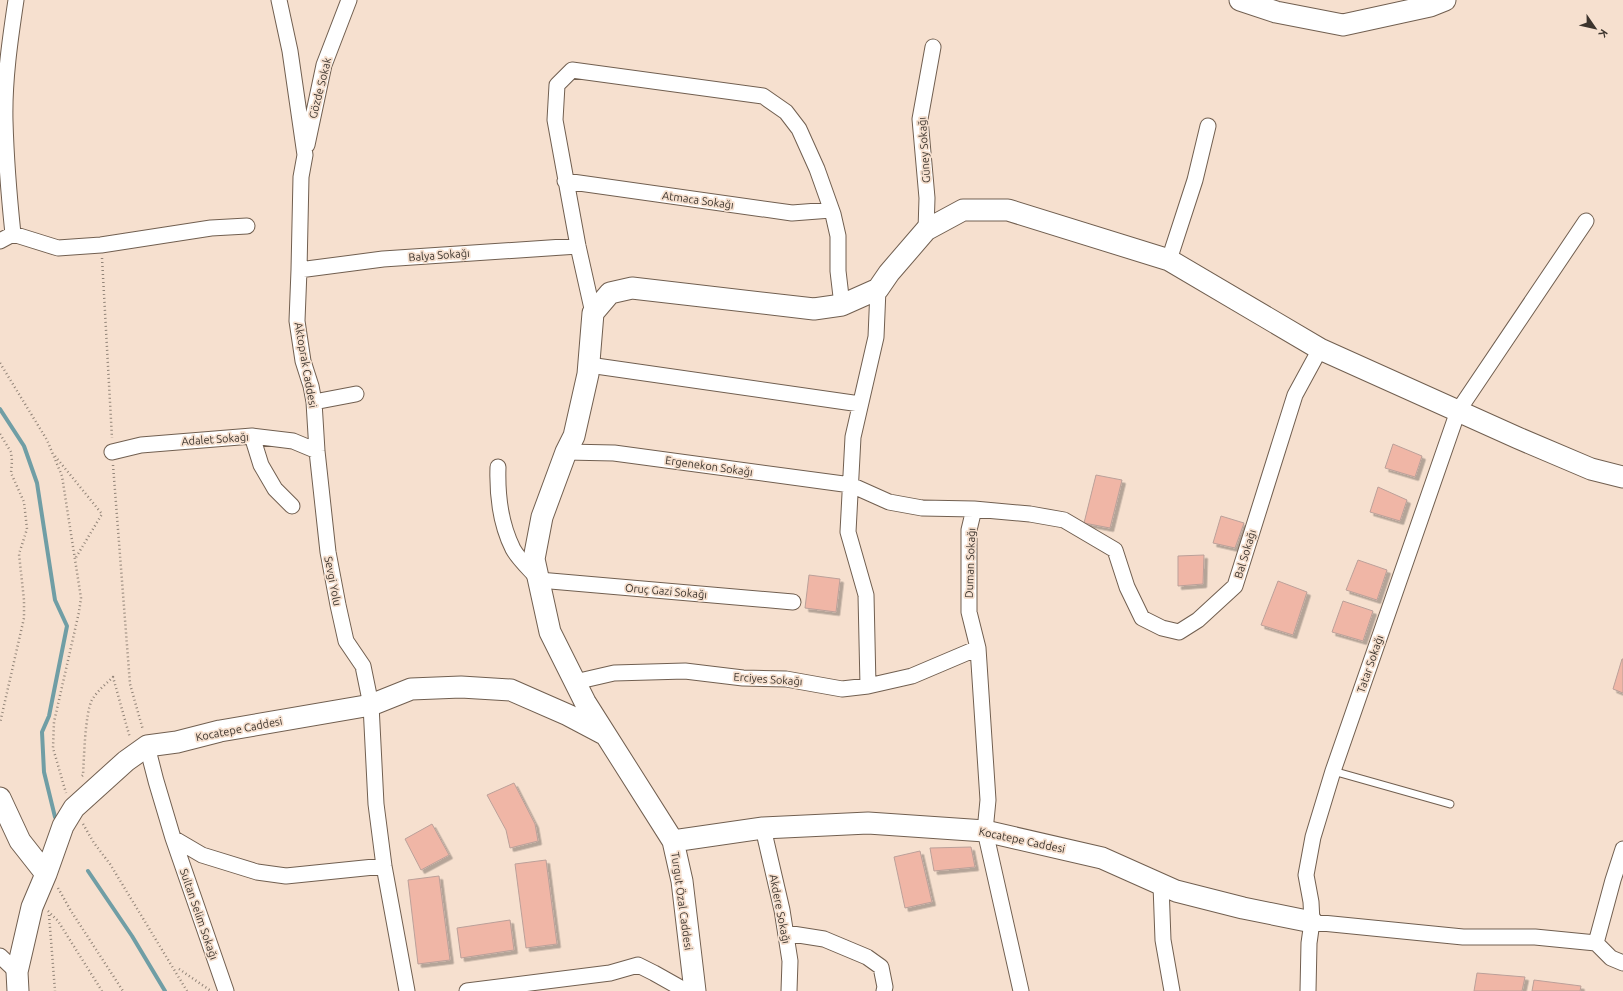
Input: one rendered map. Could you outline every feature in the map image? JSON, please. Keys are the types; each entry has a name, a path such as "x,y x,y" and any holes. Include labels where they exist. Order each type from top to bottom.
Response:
{"street":[{"path":"16,0 7,70 5,120 7,173 6,237 58,248 101,245 212,228 247,226"},
{"path":"279,0 290,51 305,155"},
{"name":"Gözde Sokak","path":"299,231 301,178 324,66 349,0"},
{"path":"1240,0 1276,12 1343,25 1430,6 1445,0"},
{"name":"Güney Sokağı","path":"926,230 927,198 920,119 933,47"},
{"path":"593,313 578,246 555,120 557,85 572,70 763,96 786,112 799,130 817,169 831,210 838,236 838,271 842,305"},
{"path":"1169,260 1195,180 1208,126"},
{"name":"Atmaca Sokağı","path":"566,181 792,213 831,210"},
{"path":"868,686 866,595 848,532 853,437 876,338 878,290 889,273 926,230 963,210 1008,210 1169,260 1320,349 1458,412 1591,469 1623,477"},
{"name":"Tatar Sokağı","path":"1308,991 1309,943 1312,922 1311,902 1306,875 1313,837 1333,771 1458,412 1586,221"},
{"name":"Aktoprak Caddesi","path":"299,231 297,321 303,362 311,386 314,402 316,451"},
{"name":"Balya Sokağı","path":"299,270 383,259 578,246"},
{"path":"593,313 610,293 632,288 814,309 842,305 878,290"},
{"name":"Turgut Özal Caddesi","path":"593,313 588,374 574,436 566,452 542,517 534,559 550,632 585,702 673,841 682,881 695,991"},
{"name":"Bal Sokağı","path":"974,509 1030,514 1064,520 1115,550 1127,587 1142,618 1162,628 1179,632 1198,620 1235,586 1295,395 1320,349"},
{"path":"589,365 860,404"},
{"path":"314,402 356,394"},
{"path":"252,436 261,464 275,489 292,506"},
{"name":"Adalet Sokağı","path":"112,452 141,445 252,436 293,441 316,451"},
{"name":"Sevgi Yolu","path":"316,451 328,552 338,605 346,641 363,666 371,705 376,804 384,866 407,991"},
{"name":"Ergenekon Sokağı","path":"566,452 614,453 851,485"},
{"path":"498,467 497,491 500,513 513,550 539,580"},
{"path":"851,485 889,502 909,506 922,508 974,509"},
{"name":"Duman Sokağı","path":"974,509 970,530 969,612 978,648 988,800 985,831 1021,991"},
{"name":"Oruç Gazi Sokağı","path":"539,580 793,602"},
{"name":"Erciyes Sokağı","path":"575,682 614,673 685,671 743,678 786,679 842,689 868,686 912,676 978,648"},
{"name":"Kocatepe Caddesi","path":"18,982 32,907 51,879 63,826 74,808 126,761 147,746 177,742 220,730 371,705 411,689 461,687 511,690 568,714 606,735"},
{"name":"Sultan Selim Sokağı","path":"147,746 173,838 226,991"},
{"path":"0,798 20,841 51,879"},
{"name":"Kocatepe Caddesi","path":"673,841 763,828 868,823 985,831 1102,858 1176,891 1243,908 1312,922"},
{"name":"Akdere Sokağı","path":"763,828 786,933 790,961 789,991"},
{"path":"173,838 202,854 257,872 286,876 384,866"},
{"path":"1596,943 1623,849"},
{"path":"1161,885 1163,940 1172,991"},
{"path":"1312,922 1463,937 1535,937 1596,943 1611,958 1623,963"},
{"path":"786,933 824,940 867,956 881,967 885,987 884,991"},
{"path":"0,956 18,982"},
{"path":"467,991 610,973 638,965 686,991"}],"lane":[{"path":"1333,771 1450,804"}],"path":[{"path":"101,245 112,452 130,684 147,746"},
{"path":"0,363 47,440 62,476 81,598 54,722 53,748 66,792 70,788"},
{"path":"0,434 11,452 11,473 24,502 27,529 19,554 24,600 24,618 0,723"},
{"path":"52,453 102,514 75,560"},
{"path":"83,775 84,750 92,701 113,677 130,738 125,744"},
{"path":"79,779 89,770"},
{"path":"82,830 85,827 94,843 110,864 187,991"},
{"path":"51,879 123,991"},
{"path":"55,991 48,911 58,921 102,991"},
{"path":"179,969 211,991"}],"building":[{"path":"1393,444 1422,456 1415,477 1385,468"},
{"path":"1096,475 1122,480 1110,528 1084,523"},
{"path":"1378,487 1407,500 1400,521 1370,512"},
{"path":"1221,516 1244,523 1235,548 1213,543"},
{"path":"1204,555 1203,584 1178,586 1178,556"},
{"path":"1358,560 1387,570 1377,600 1346,590"},
{"path":"809,575 840,579 836,612 805,608"},
{"path":"1278,581 1307,592 1293,635 1261,625"},
{"path":"1343,601 1373,611 1363,641 1332,632"},
{"path":"1623,659 1623,693 1613,689"},
{"path":"514,783 535,824 538,841 510,848 506,830 487,795"},
{"path":"432,824 449,855 421,870 405,839"},
{"path":"971,847 975,867 934,871 930,848"},
{"path":"920,851 932,902 905,908 894,857"},
{"path":"546,860 557,944 526,948 515,864"},
{"path":"439,876 450,960 418,964 408,880"},
{"path":"510,920 514,950 461,958 457,928"},
{"path":"1477,973 1525,977 1522,991 1474,991"},
{"path":"1534,980 1581,986 1580,991 1532,991"}],"waterway":[{"path":"0,409 24,446 37,483 55,600 67,626 49,716 42,732 44,772 55,817"},
{"path":"88,871 132,936 165,991"}]}
